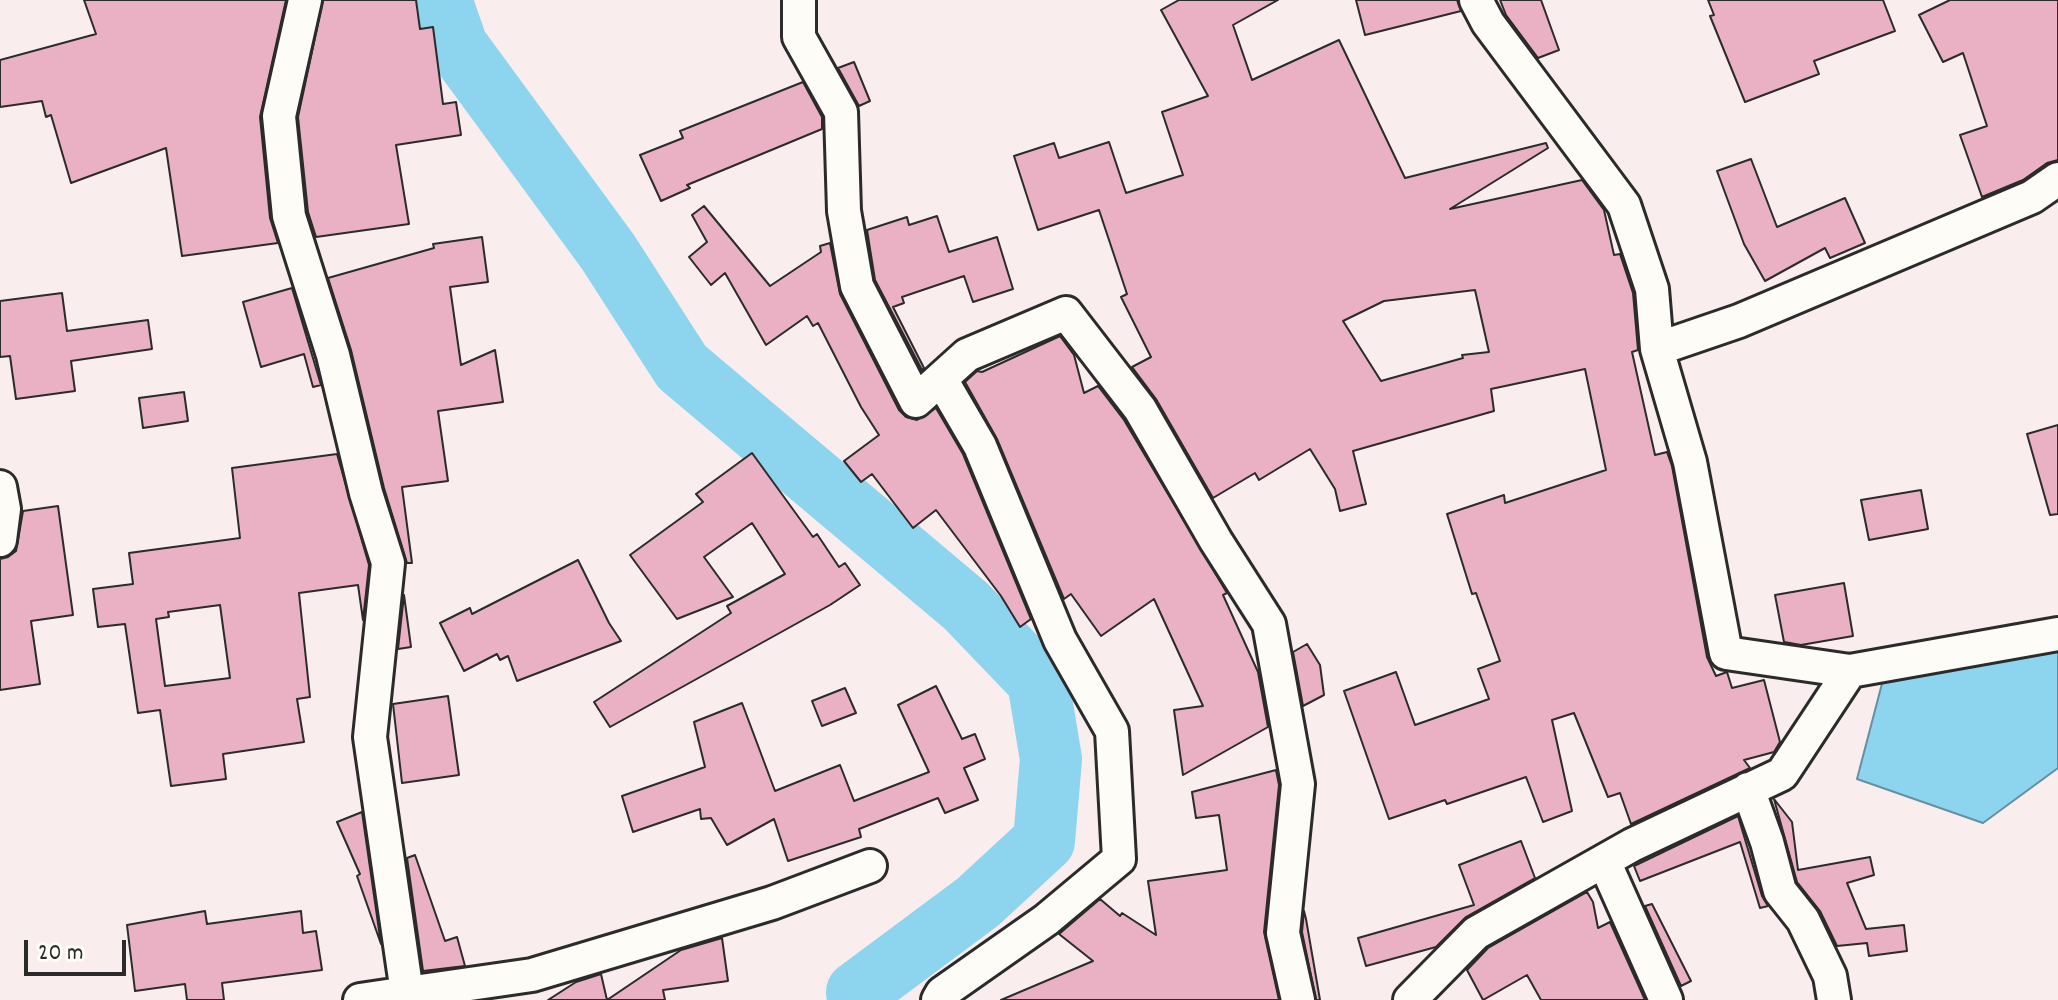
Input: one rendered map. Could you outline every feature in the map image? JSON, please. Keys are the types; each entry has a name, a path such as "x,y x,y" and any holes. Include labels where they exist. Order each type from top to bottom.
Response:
{"street":[{"path":"305,0 279,116 289,216 333,355 366,493 388,563 370,737 408,997"},
{"path":"799,0 799,37 841,112 844,211 857,286 916,401 967,355 1066,313 1140,409 1216,541 1269,624 1298,784 1283,933 1298,1000"},
{"path":"1476,0 1488,23 1624,205 1652,289 1657,349 1690,462 1726,653 1850,671 2058,634"},
{"path":"1657,349 1739,321 2032,197 2058,179"},
{"path":"938,1000 942,993 1046,920 1119,859 1112,731 1060,640 980,446 941,379"},
{"path":"0,487 4,509 0,540"},
{"path":"1410,1000 1476,933 1632,845 1782,774 1850,671"},
{"path":"1748,789 1780,891 1803,920 1830,976 1834,1000"},
{"path":"1604,861 1666,1000"},
{"path":"360,1000 408,997 532,975 772,903 870,866"}],"water":[{"path":"2058,647 2058,768 1983,823 1857,779 1884,676"}],"building":[{"path":"84,0 286,0 260,117 270,218 278,243 182,256 166,148 71,183 51,115 46,117 42,101 0,107 0,60 96,34"},
{"path":"323,0 416,0 420,29 433,27 443,104 456,102 461,135 396,145 409,224 316,237 308,212 298,117"},
{"path":"1179,0 1278,0 1233,25 1252,80 1339,40 1405,178 1546,143 1548,148 1450,209 1582,180 1604,210 1614,255 1620,254 1633,293 1638,350 1632,352 1655,455 1667,452 1672,466 1707,657 1716,676 1727,672 1732,688 1764,680 1780,742 1774,752 1744,760 1750,768 1631,824 1620,793 1608,797 1574,713 1552,720 1572,811 1543,822 1526,777 1447,804 1445,800 1389,819 1344,691 1396,672 1415,725 1489,699 1478,669 1500,661 1476,593 1472,594 1447,514 1504,495 1505,503 1606,470 1585,369 1491,389 1494,411 1353,451 1366,504 1340,511 1335,489 1310,449 1259,480 1255,473 1213,498 1156,399 1132,367 1151,357 1121,297 1127,294 1099,210 1038,230 1014,156 1054,143 1059,158 1109,142 1126,193 1183,175 1162,112 1208,96 1161,10","holes":["1475,290 1489,352 1462,355 1463,358 1381,381 1343,321 1384,301"]},
{"path":"1356,0 1457,0 1461,11 1365,35"},
{"path":"1500,0 1541,0 1559,50 1538,58 1506,15"},
{"path":"1708,0 1883,0 1895,31 1814,61 1819,74 1745,102 1710,16 1714,15"},
{"path":"1950,0 2058,0 2058,160 2047,163 2023,180 1982,197 1960,135 1987,126 1963,53 1943,62 1919,15"},
{"path":"854,62 870,101 859,106 838,68"},
{"path":"803,82 822,117 822,129 687,185 690,188 661,201 640,155 683,138 680,131"},
{"path":"1751,159 1777,227 1845,198 1865,243 1830,258 1825,248 1765,281 1744,244 1717,171"},
{"path":"704,206 770,286 821,252 820,246 830,243 840,294 899,410 906,417 917,420 936,408 963,454 1031,619 1020,627 1001,596 936,510 913,528 872,474 861,482 844,461 879,435 861,407 818,323 813,326 807,316 766,345 725,273 711,285 689,257 707,242 692,215"},
{"path":"937,216 949,252 997,237 1013,289 973,302 964,276 902,297 904,303 893,307 924,368 922,370 875,280 867,230 907,217 909,225"},
{"path":"482,237 488,282 450,287 461,365 495,350 503,402 438,411 448,481 402,487 412,563 407,563 384,488 351,350 328,278 434,248 433,244"},
{"path":"292,288 321,385 313,387 304,354 261,367 243,302"},
{"path":"62,293 67,331 148,320 152,349 71,361 75,391 16,399 10,356 0,357 0,301"},
{"path":"1060,336 1074,355 1084,393 1098,386 1124,420 1227,593 1223,595 1258,672 1268,727 1183,775 1174,710 1203,706 1154,599 1101,636 1071,594 1064,599 997,439 965,382 977,371 982,372"},
{"path":"184,392 188,421 143,428 139,398"},
{"path":"2058,425 2058,514 2050,515 2027,434"},
{"path":"752,453 813,537 817,534 839,567 845,563 860,585 830,605 610,727 594,702 731,613 727,606 785,574 752,523 704,557 733,597 677,619 630,555 703,502 696,494"},
{"path":"337,454 369,565 363,620 358,585 299,593 310,697 297,699 304,742 223,754 226,779 171,786 160,710 138,713 125,624 98,627 93,589 133,584 129,553 240,538 232,468","holes":["220,605 230,678 165,686 156,619 169,617 168,612"]},
{"path":"1921,490 1928,529 1869,540 1861,500"},
{"path":"58,506 73,615 31,621 40,684 0,690 0,559 16,551 23,511"},
{"path":"578,560 621,641 517,681 508,656 500,660 497,654 464,671 440,623 470,608 472,614"},
{"path":"1844,583 1853,636 1801,645 1784,642 1775,595"},
{"path":"404,595 411,647 398,649"},
{"path":"1307,644 1320,665 1324,695 1303,706 1293,652"},
{"path":"936,686 962,739 975,734 985,759 964,768 978,800 945,813 938,798 859,829 861,837 788,861 774,819 727,845 711,818 701,819 700,809 633,832 622,796 705,767 694,722 742,703 775,791 840,765 854,801 929,772 898,705"},
{"path":"845,688 856,713 822,726 812,701"},
{"path":"448,696 459,775 402,783 393,704"},
{"path":"1276,770 1279,785 1264,932 1279,1000 1001,1000 1093,961 1059,934 1100,899 1120,916 1122,913 1156,935 1148,881 1227,870 1219,815 1196,818 1192,792"},
{"path":"1774,799 1792,822 1798,870 1870,857 1874,875 1847,883 1866,929 1904,925 1907,951 1869,956 1867,943 1837,946 1820,911 1797,882"},
{"path":"362,812 381,944 357,876 360,874 337,822"},
{"path":"1738,816 1762,896 1768,906 1760,908 1740,842 1640,881 1634,866"},
{"path":"1521,841 1535,878 1466,917 1436,947 1366,966 1358,938 1474,905 1459,865"},
{"path":"415,855 445,941 457,937 465,966 423,971 407,858"},
{"path":"1587,892 1593,902 1598,928 1610,922 1645,1000 1541,1000 1527,975 1483,1000 1467,970 1488,948"},
{"path":"1652,904 1691,981 1681,986 1645,906"},
{"path":"205,911 207,924 301,911 303,933 316,931 322,970 222,983 224,1000 187,1000 185,984 135,991 127,925"},
{"path":"1304,911 1320,1000 1316,1000 1302,932"},
{"path":"722,938 728,981 663,990 665,1000 607,1000 681,950"},
{"path":"601,974 607,1000 548,1000 576,982"}],"waterway":[{"path":"441,0 457,46 608,252 682,367 966,606 1038,681 1051,759 1044,841 978,902 857,992 858,1000"}]}
